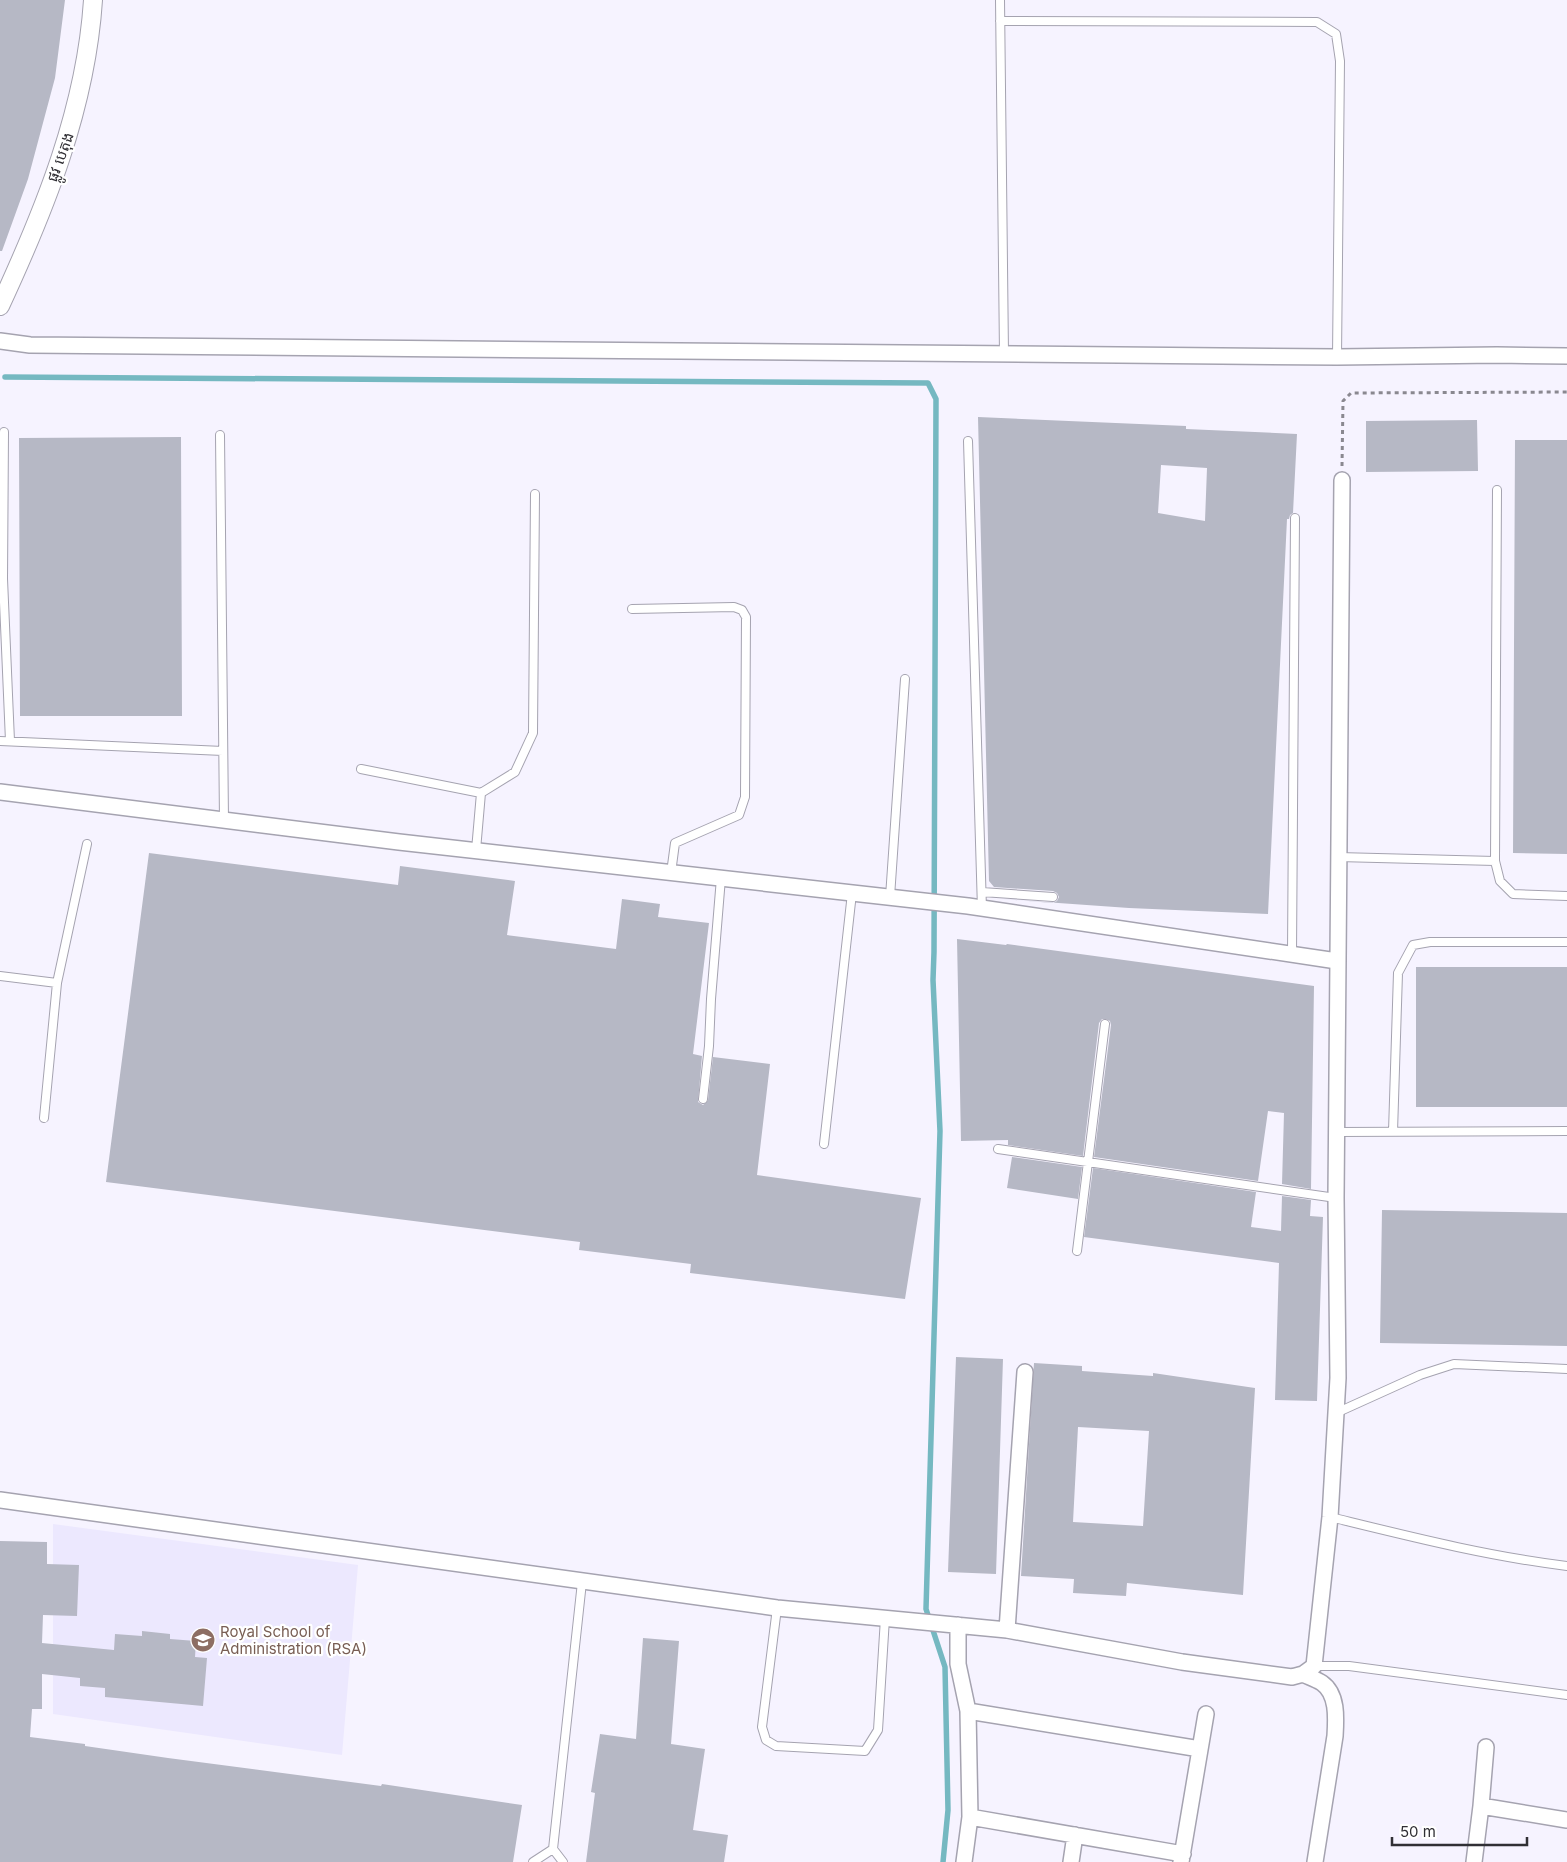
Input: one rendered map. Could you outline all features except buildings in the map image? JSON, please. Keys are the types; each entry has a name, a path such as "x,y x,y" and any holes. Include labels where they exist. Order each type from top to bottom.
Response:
{"street":[{"name":"ផ្លូវ បេតុង","path":"0,306 29,244 70,133 80,91 93,0"},
{"path":"0,341 30,345 1337,357 1567,356"},
{"path":"1309,1670 1330,1517 1338,1378 1336,1198 1342,480"},
{"path":"0,792 476,850 896,898 1338,961"},
{"path":"1008,1630 1025,1372"},
{"path":"0,1500 777,1608 1008,1630 1182,1662 1292,1677 1309,1670"},
{"path":"953,1625 958,1664 968,1711 970,1818 964,1862"},
{"path":"1309,1670 1332,1696 1336,1718 1315,1862"},
{"path":"968,1711 1200,1749"},
{"path":"970,1818 1075,1836 1182,1858 1206,1714"},
{"path":"1474,1862 1482,1806 1486,1747"},
{"path":"1482,1806 1567,1820"},
{"path":"1071,1862 1075,1836"}],"lane":[{"path":"1000,0 1004,354"},
{"path":"1000,21 1316,22 1336,34 1340,61 1337,357"},
{"path":"4,432 2,579 10,741"},
{"path":"220,435 224,820"},
{"path":"968,441 982,892 975,908"},
{"path":"1497,490 1495,861 1500,881 1513,894 1567,896"},
{"path":"362,769 481,793 515,772 533,733 535,494"},
{"path":"1292,954 1295,518"},
{"path":"632,609 734,607 742,610 746,617 745,797 739,814 675,843 671,873"},
{"path":"896,898 905,679"},
{"path":"0,741 223,751"},
{"path":"476,850 481,793"},
{"path":"44,1118 57,983 87,844"},
{"path":"1338,857 1495,861"},
{"path":"703,1099 722,878"},
{"path":"982,892 1053,897"},
{"path":"824,1144 852,893"},
{"path":"1394,1132 1398,973 1412,945 1430,942 1567,942"},
{"path":"0,976 57,983"},
{"path":"1077,1251 1105,1024"},
{"path":"1337,1132 1567,1131"},
{"path":"998,1149 1336,1198"},
{"path":"1336,1413 1420,1375 1454,1364 1567,1369"},
{"path":"1330,1517 1518,1560 1567,1566"},
{"path":"563,1862 553,1849 582,1582"},
{"path":"777,1608 762,1727 766,1740 776,1746 865,1751 878,1730 885,1618"},
{"path":"1309,1670 1349,1666 1567,1694"},
{"path":"532,1862 553,1849"}],"path":[{"path":"1342,480 1343,401 1351,393 1567,392"}],"shaded area":[{"name":"Royal School of Administration (RSA)","path":"53,1524 358,1565 342,1755 53,1714"}],"waterway":[{"path":"5,377 928,383 936,399 933,980 940,1131 926,1609 945,1667 948,1810 943,1862"}],"place":[{"name":"Royal School of Administration (RSA)","path":"203,1640"}]}
